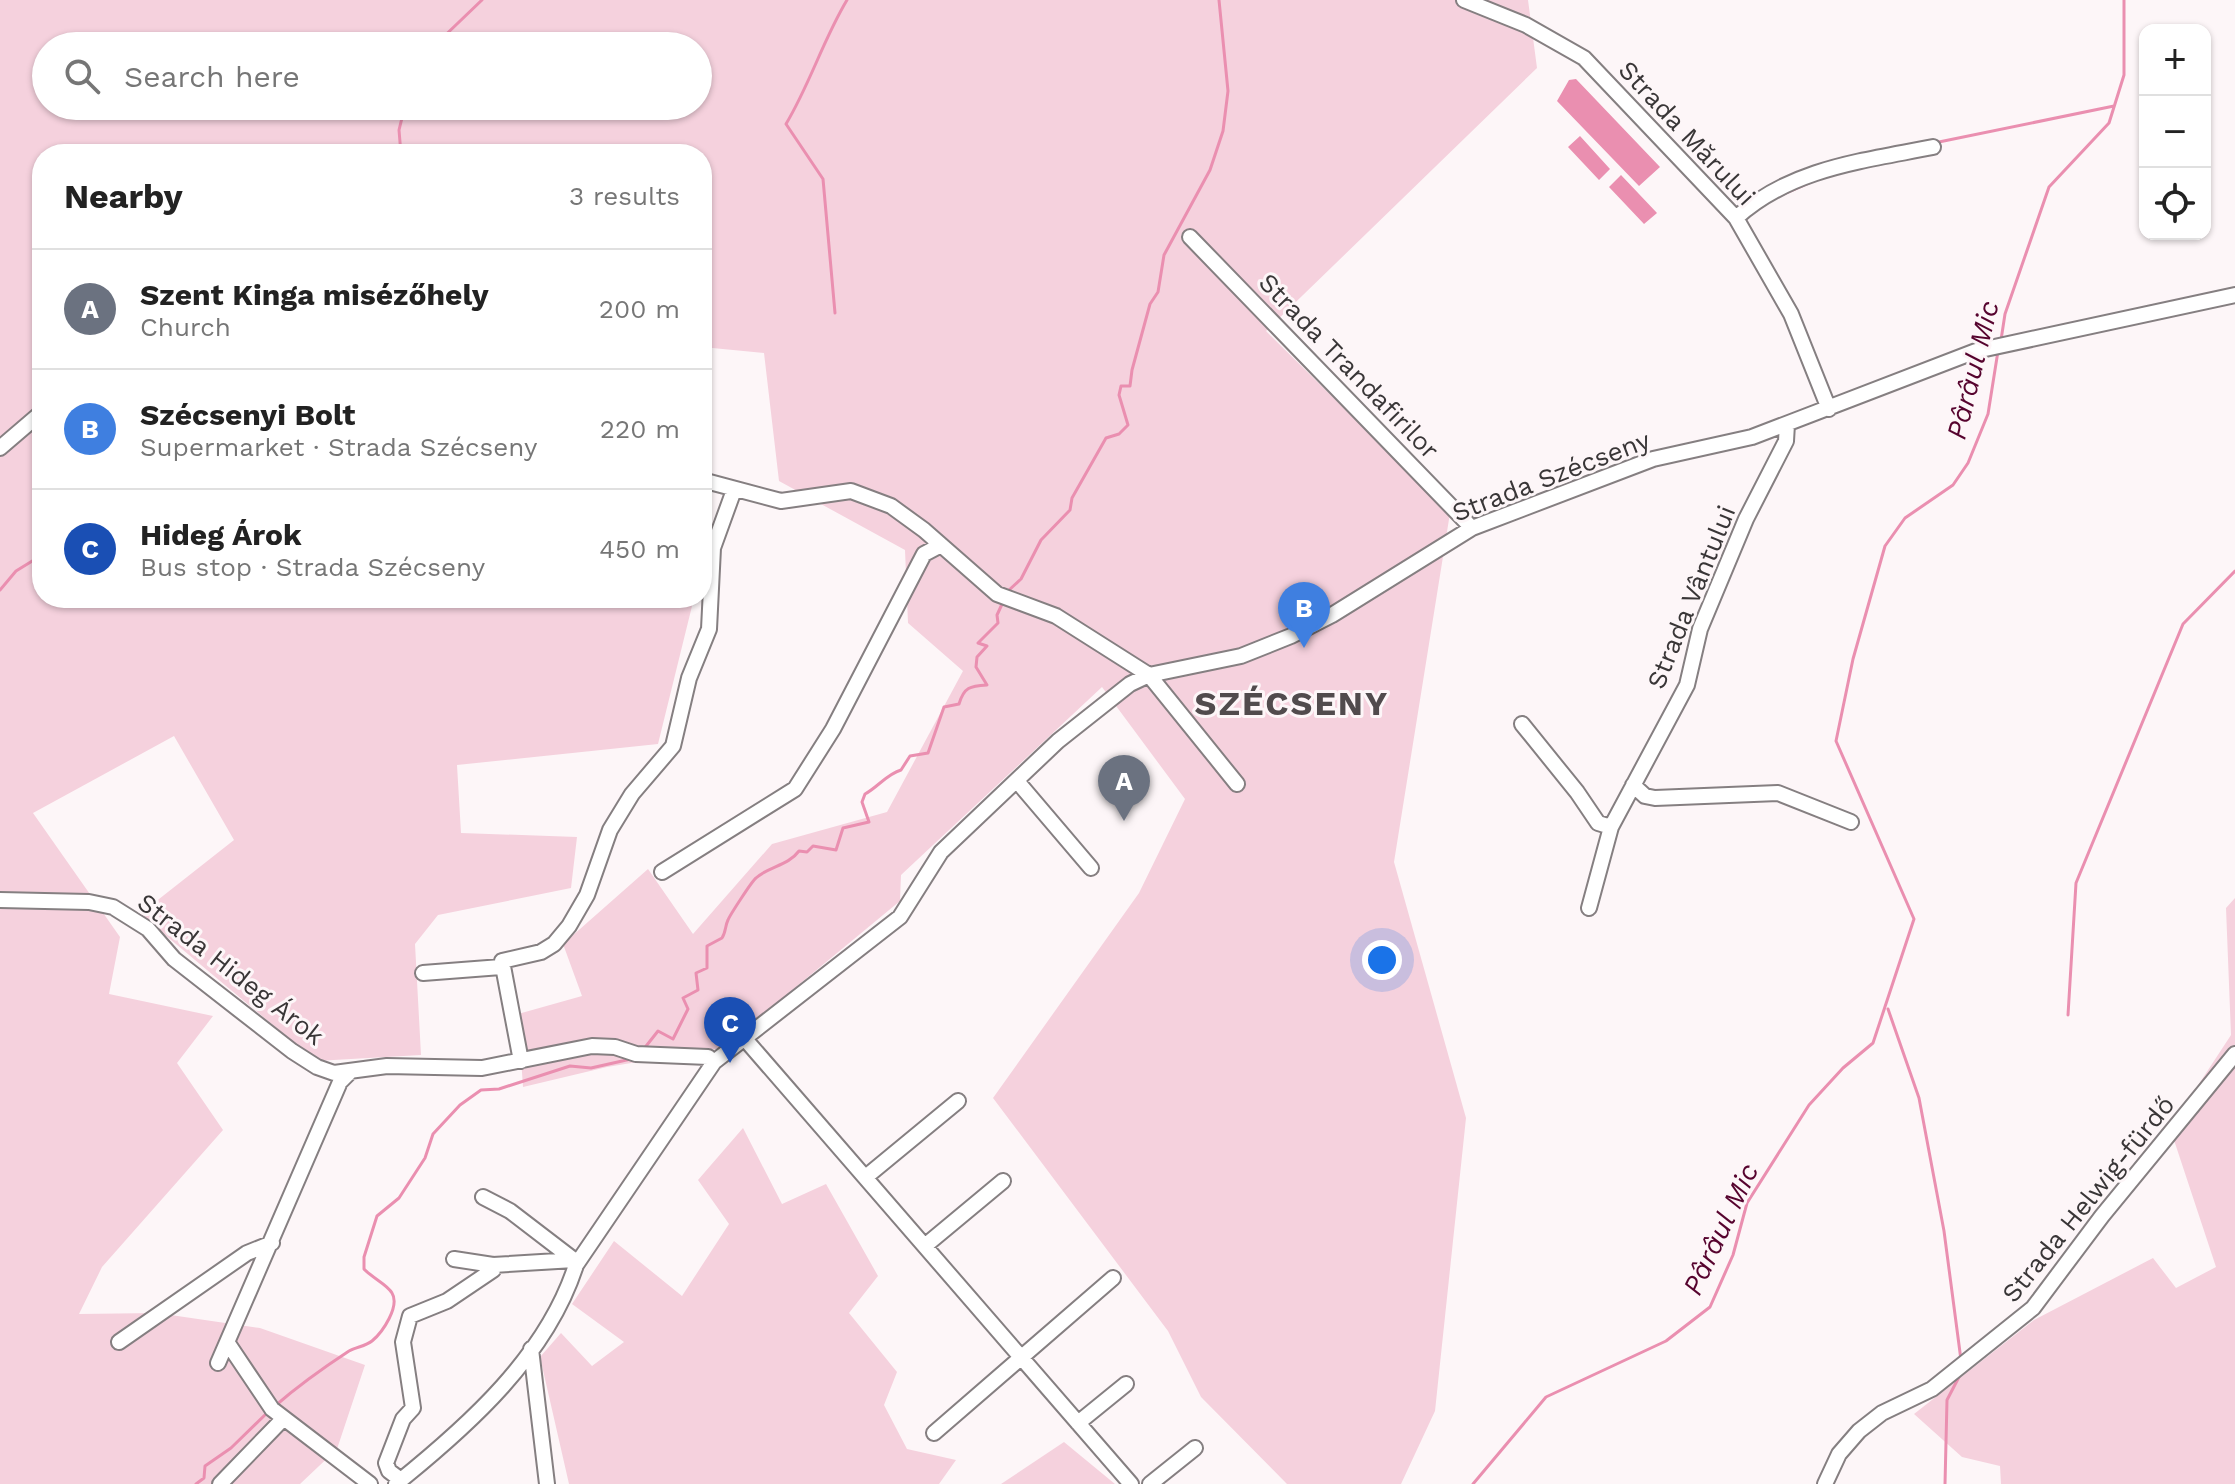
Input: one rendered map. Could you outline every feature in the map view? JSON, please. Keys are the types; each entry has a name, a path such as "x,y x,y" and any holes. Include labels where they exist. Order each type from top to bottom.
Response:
{"street":[{"name":"Strada Mărului","path":"1464,0 1526,25 1584,58 1736,218 1791,314 1829,409"},
{"path":"1736,218 1761,195 1808,174 1933,147"},
{"name":"Strada Trandafirilor","path":"1190,237 1472,528"},
{"name":"Strada Szécseny","path":"398,1482 491,1399 531,1349 569,1288 575,1263 714,1062 900,917 941,852 1058,741 1120,690 1149,675 1241,656 1291,636 1332,615 1472,528 1653,459 1752,437 2000,346 2235,295"},
{"path":"0,448 32,421"},
{"name":"Strada Vântului","path":"1589,908 1611,827 1687,685 1700,629 1746,519 1786,441 1787,424"},
{"path":"712,483 781,501 835,491 863,494 891,506 1005,598 1056,616 1149,675 1237,784"},
{"path":"712,568 713,548 734,490"},
{"path":"662,872 795,789 833,729 924,554 941,545"},
{"path":"521,1061 502,961 541,952 554,944 569,926 587,895 610,830 632,794 673,746 689,678 709,629 710,608"},
{"path":"1522,724 1598,823 1611,827"},
{"path":"1017,781 1091,868"},
{"path":"1633,785 1645,796 1655,798 1778,793 1851,822"},
{"name":"Strada Hideg Árok","path":"0,900 89,902 113,907 148,929 174,959 292,1051 317,1067 334,1073 387,1066 482,1068 592,1046 642,1054 708,1057 714,1062"},
{"path":"423,973 501,967"},
{"path":"745,1039 1131,1484"},
{"name":"Strada Helwig-fürdő","path":"1825,1484 1839,1454 1859,1431 1882,1413 1932,1389 2033,1308 2102,1216 2235,1054"},
{"path":"218,1363 229,1345 328,1108 340,1082 350,1072"},
{"path":"867,1176 958,1101"},
{"path":"926,1245 1003,1181"},
{"path":"483,1197 510,1211 575,1263"},
{"path":"119,1342 247,1253 272,1243"},
{"path":"454,1259 493,1265 575,1263"},
{"path":"398,1482 386,1463 403,1419 413,1408 404,1370 406,1322 416,1311 447,1301 469,1288 493,1270 493,1265"},
{"path":"934,1433 1113,1278"},
{"path":"229,1345 283,1419 370,1484"},
{"path":"531,1349 547,1484"},
{"path":"1078,1423 1126,1384"},
{"path":"220,1484 283,1419"},
{"path":"1150,1484 1195,1448"}],"shaded area":[{"path":"0,0 1528,0 1537,68 1266,331 1450,513 1394,862 1466,1118 1435,1411 1401,1484 1287,1484 1201,1397 1168,1331 993,1098 1139,893 1185,799 1102,687 901,875 900,901 722,1048 607,1067 523,1087 518,1014 582,996 563,944 648,869 693,934 772,844 887,812 963,671 908,623 905,550 779,481 764,353 712,348 712,144 32,144 32,608 692,608 658,744 457,765 461,833 577,837 571,888 438,915 415,944 421,1055 316,1061 140,914 234,840 174,736 33,813 120,937 109,994 213,1016 177,1063 223,1130 102,1267 79,1314 157,1313 260,1328 365,1365 337,1449 300,1484 0,1484"},
{"path":"1576,79 1660,167 1639,186 1557,101 1569,80"},
{"path":"1580,136 1610,169 1599,180 1568,147"},
{"path":"1621,175 1657,213 1644,224 1609,187"},
{"path":"2235,898 2235,1484 2001,1484 2000,1466 1962,1457 1914,1414 2034,1320 2153,1258 2176,1288 2216,1267 2170,1128 2231,1035 2226,908"},
{"path":"743,1128 782,1204 826,1184 878,1276 849,1313 897,1372 884,1405 907,1449 956,1460 939,1484 569,1484 540,1357 561,1333 592,1366 624,1342 572,1304 614,1241 682,1296 729,1224 698,1180"},
{"path":"1064,1442 1115,1484 1001,1484"}],"waterway":[{"path":"449,32 482,0"},
{"path":"835,313 823,179 786,124 847,0"},
{"path":"1008,591 1021,579 1041,540 1070,510 1072,498 1106,438 1119,434 1128,425 1119,395 1121,386 1130,386 1150,304 1158,292 1164,255 1210,170 1223,131 1228,91 1219,0"},
{"name":"Pârâul Mic","path":"2001,340 2005,314 2049,187 2109,123 2124,75 2124,0"},
{"path":"1934,143 2114,106"},
{"path":"400,144 402,120"},
{"path":"1781,195 1811,182"},
{"name":"Pârâul Mic","path":"1473,1484 1546,1397 1666,1341 1710,1307 1733,1255 1747,1203 1809,1105 1843,1068 1873,1043 1914,919 1836,741 1853,659 1885,546 1905,518 1953,485 1968,463 1988,414 1998,351"},
{"path":"0,590 16,571 32,561"},
{"path":"2068,1015 2076,883 2183,624 2235,571"},
{"path":"643,1050 658,1031 673,1039 688,1009 683,998 698,990 696,973 707,968 707,946 722,938 730,917 756,878 799,851 807,852 813,846 836,850 843,828 869,822 862,802 865,794 901,770 910,756 928,753 944,707 959,704 968,688 987,685 976,667 977,657 987,646 978,643 998,623 997,615 1003,602"},
{"name":"Pârâul Mic","path":"1888,1009 1919,1098 1944,1231 1961,1360"},
{"path":"275,1406 339,1357 367,1344 381,1332 392,1312 394,1298 387,1287 364,1269 364,1257 377,1216 399,1198 425,1158 433,1134 460,1105 481,1090 499,1089 570,1066 591,1068 631,1059"},
{"name":"Pârâul Mic","path":"1945,1484 1947,1400 1960,1375"},
{"path":"196,1484 204,1478 205,1466 231,1448 269,1411"}],"place":[{"name":"Szécsenyi Bolt","path":"1304,648"},
{"name":"Szent Kinga misézőhely","path":"1124,821"},
{"name":"Hideg Árok","path":"730,1063"}],"district":[{"name":"SZÉCSENY","path":"1292,703"}]}
